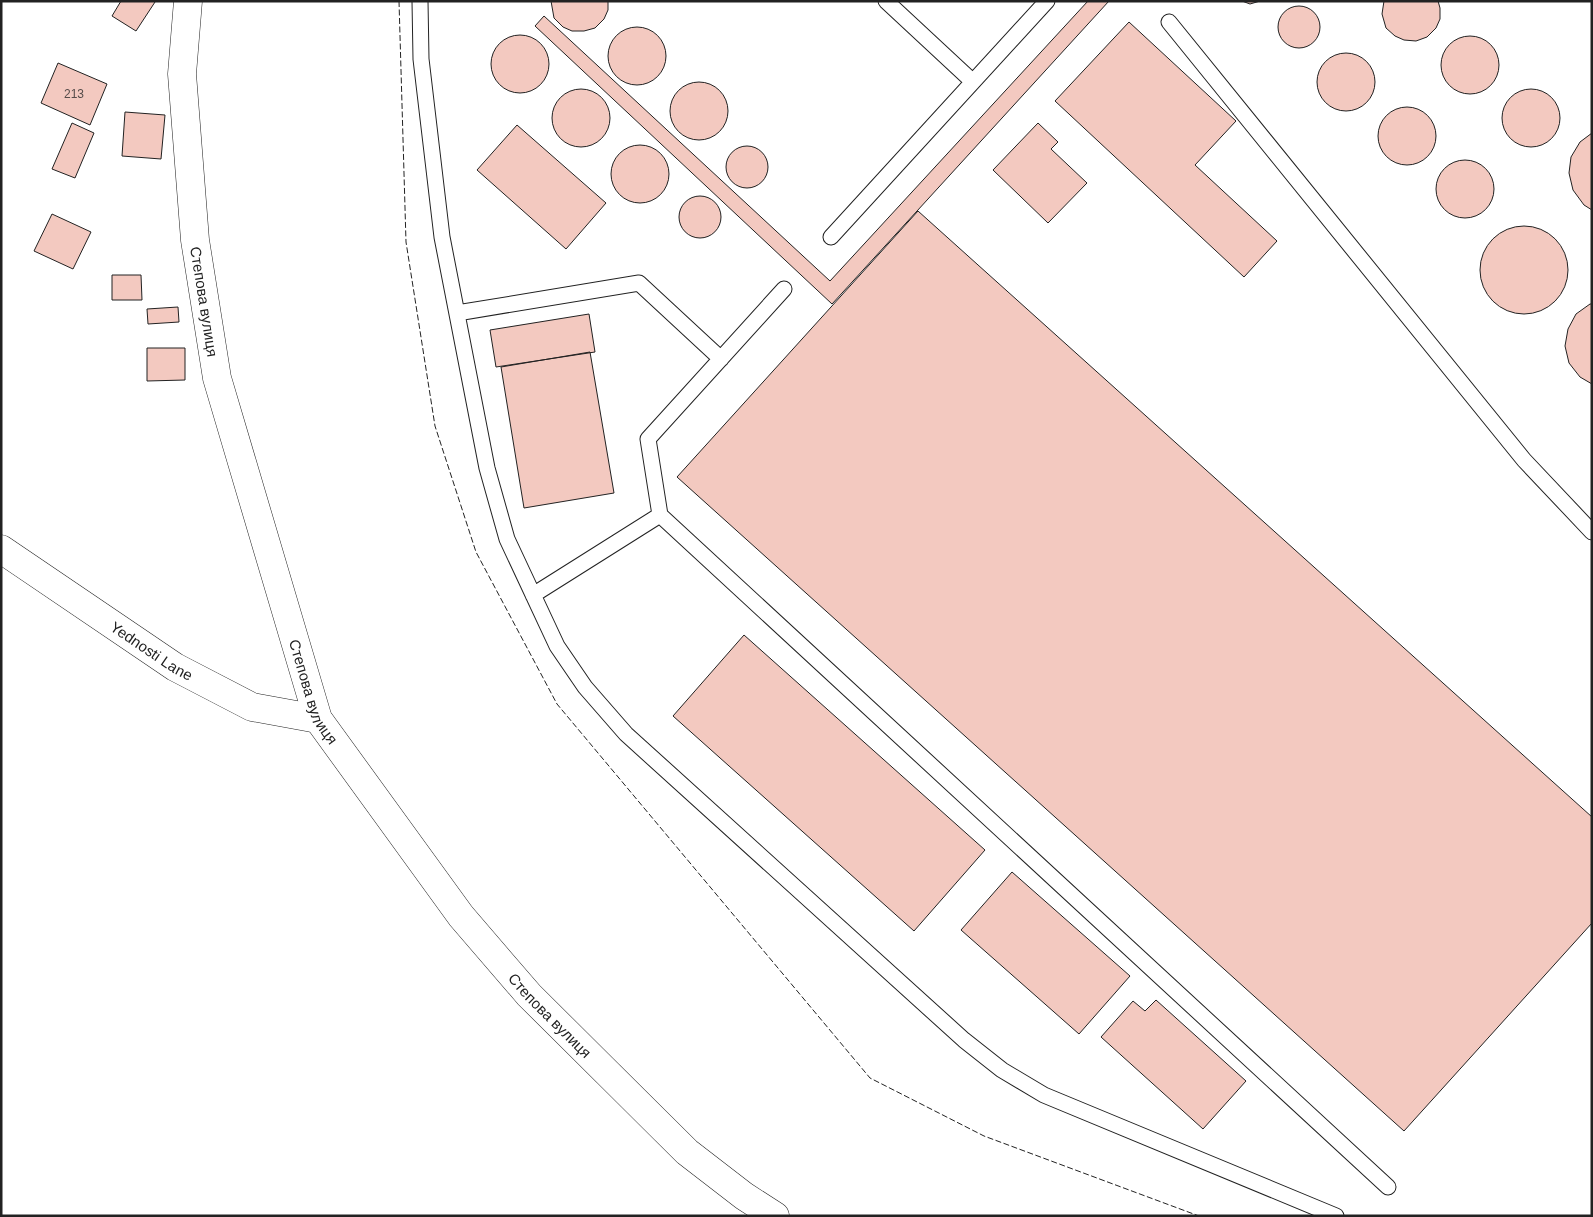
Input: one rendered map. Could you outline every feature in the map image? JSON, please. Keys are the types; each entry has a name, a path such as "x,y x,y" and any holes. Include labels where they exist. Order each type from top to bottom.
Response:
{"street":[{"name":"Степова вулиця","path":"188,1 182,74 195,240 217,378 318,719 461,916 529,995 687,1152 744,1196 775,1216"},
{"name":"Yednosti Lane","path":"1,549 176,667 252,707 318,719"}],"lane":[{"path":"420,1 421,59 442,237 487,468 507,539 557,646 585,686 626,734 964,1040 1002,1070 1044,1095 1336,1216"},
{"path":"886,1 972,81"},
{"path":"831,237 1047,1"},
{"path":"1169,22 1524,460 1592,532"},
{"path":"457,312 639,283 721,359"},
{"path":"784,289 648,439 660,515 1388,1188"},
{"path":"533,596 660,515"}],"building":[{"path":"121,1 155,2 136,31 112,16"},
{"path":"551,1 608,1 608,10 604,19 595,28 584,31 572,31 563,27 554,18"},
{"path":"1088,1 1109,1 832,304 535,26 544,16 830,281"},
{"path":"1242,1 1260,1 1250,4"},
{"path":"1384,1 1438,1 1440,19 1436,28 1427,37 1416,41 1404,40 1395,36 1386,28 1382,14"},
{"path":"1299,6 1314,12 1320,27 1314,42 1299,48 1284,42 1278,27 1284,12"},
{"path":"1129,22 1236,121 1195,165 1277,241 1244,277 1055,101"},
{"path":"637,27 648,29 661,40 666,56 664,67 653,80 637,85 626,83 613,72 608,56 610,45 621,32"},
{"path":"520,35 531,37 544,48 549,64 547,75 536,88 520,93 509,91 496,80 491,64 493,53 504,40"},
{"path":"1470,36 1481,38 1494,49 1499,65 1497,76 1486,89 1470,94 1459,92 1446,81 1441,65 1443,54 1454,41"},
{"path":"1346,53 1357,55 1370,66 1375,82 1373,93 1362,106 1346,111 1335,109 1322,98 1317,82 1319,71 1330,58"},
{"path":"58,63 107,84 90,125 41,103"},
{"path":"699,82 710,84 723,95 728,111 726,122 715,135 699,140 688,138 675,127 670,111 672,100 683,87"},
{"path":"581,89 592,91 605,102 610,118 608,129 597,142 581,147 570,145 557,134 552,118 554,107 565,94"},
{"path":"1531,89 1542,91 1555,102 1560,118 1558,129 1547,142 1531,147 1520,145 1507,134 1502,118 1504,107 1515,94"},
{"path":"1407,107 1418,109 1431,120 1436,136 1434,147 1423,160 1407,165 1396,163 1383,152 1378,136 1380,125 1391,112"},
{"path":"125,112 165,115 161,159 122,156"},
{"path":"72,123 94,133 75,178 52,169"},
{"path":"1038,123 1058,142 1051,149 1087,183 1048,223 993,170"},
{"path":"517,125 606,203 566,249 477,170"},
{"path":"1592,133 1592,210 1584,205 1573,190 1569,173 1571,157 1580,142"},
{"path":"640,145 651,147 664,158 669,174 667,185 656,198 640,203 629,201 616,190 611,174 613,163 624,150"},
{"path":"747,146 762,152 768,167 762,182 747,188 732,182 726,167 732,152"},
{"path":"1465,160 1476,162 1489,173 1494,189 1492,200 1481,213 1465,218 1454,216 1441,205 1436,189 1438,178 1449,165"},
{"path":"700,196 715,202 721,217 715,232 700,238 685,232 679,217 685,202"},
{"path":"918,211 1592,817 1592,923 1404,1131 677,477"},
{"path":"52,214 91,232 73,269 34,251"},
{"path":"1524,226 1541,230 1555,239 1564,253 1568,270 1564,287 1555,301 1541,310 1524,314 1507,310 1493,301 1484,287 1480,270 1484,253 1493,239 1507,230"},
{"path":"112,275 141,275 142,300 112,300"},
{"path":"1592,304 1592,384 1580,377 1569,363 1565,346 1568,329 1576,314"},
{"path":"178,307 179,322 148,324 147,309"},
{"path":"589,314 595,352 496,367 490,330"},
{"path":"147,348 185,348 185,380 147,381"},
{"path":"590,352 614,493 524,508 501,367"},
{"path":"744,635 985,850 914,931 673,716"},
{"path":"1012,872 1130,976 1079,1034 961,930"},
{"path":"1156,1000 1246,1081 1203,1129 1101,1037 1133,1001 1145,1011"}],"fence":[{"path":"399,1 406,242 435,426 476,552 557,704 870,1078 984,1136 1199,1216"}]}
